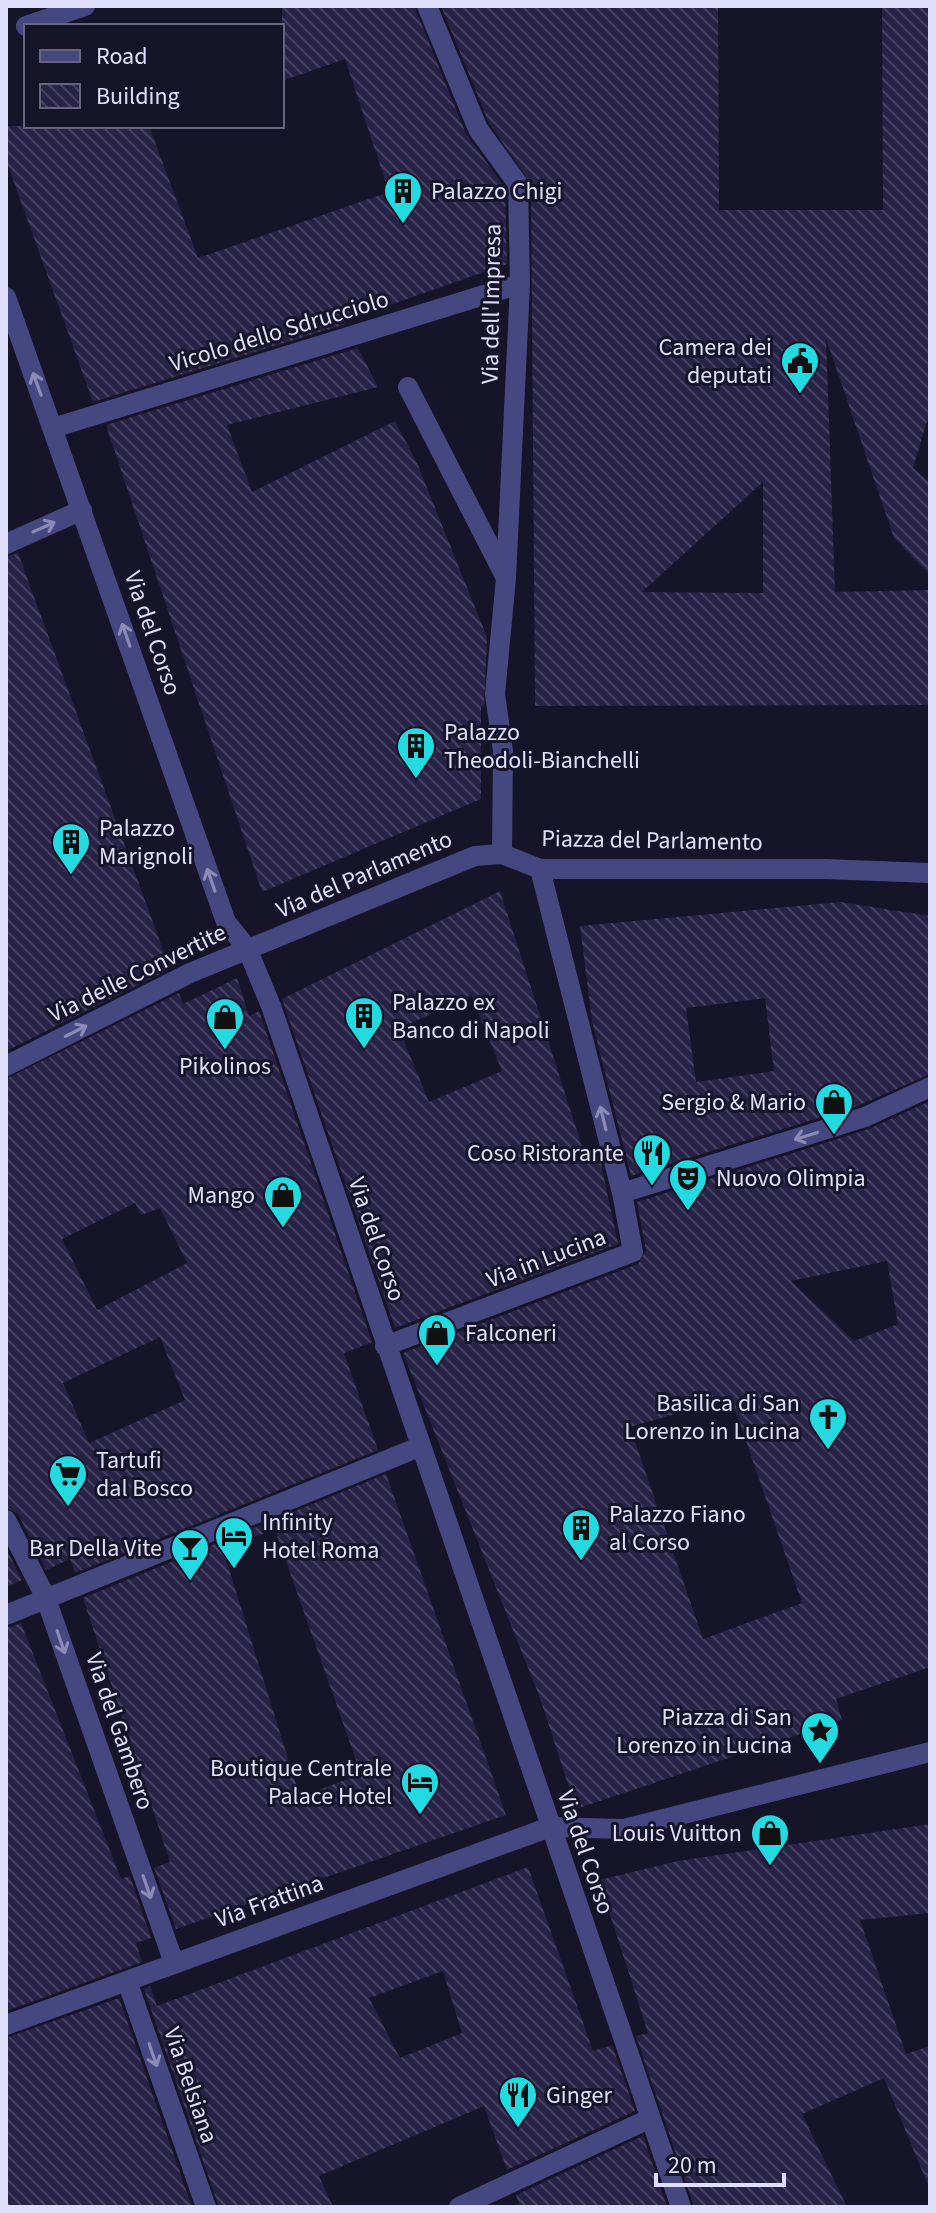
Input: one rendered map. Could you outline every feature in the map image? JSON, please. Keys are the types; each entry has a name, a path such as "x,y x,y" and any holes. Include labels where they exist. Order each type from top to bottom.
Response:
{"street":[{"path":"32,24 85,6"},
{"name":"Via dell'Impresa","path":"427,6 478,129 518,184 520,284 506,578 495,694 502,727 502,854"},
{"name":"Vicolo dello Sdrucciolo","path":"53,428 520,284"},
{"name":"Via del Corso","path":"6,297 226,922 247,948 271,1006 419,1447 681,2207"},
{"path":"408,387 506,578"},
{"path":"6,544 82,510"},
{"name":"Via del Parlamento","path":"247,948 475,856 502,854"},
{"name":"Piazza del Parlamento","path":"502,854 540,869 824,869 930,873"},
{"path":"540,869 622,1193 865,1117 930,1087"},
{"name":"Via delle Convertite","path":"6,1066 247,948"},
{"name":"Via in Lucina","path":"385,1346 633,1252 622,1193"},
{"path":"6,1615 45,1596 419,1447"},
{"name":"Via del Gambero","path":"6,1520 45,1596 174,1963"},
{"path":"550,1827 624,1829 930,1752"},
{"name":"Via Frattina","path":"6,2025 550,1827"},
{"name":"Via Belsiana","path":"127,1981 206,2207"},
{"path":"459,2207 649,2119"}],"building":[{"name":"Palazzo Chigi","path":"282,6 414,6 466,134 505,188 507,264 344,321 346,324 93,402 6,160 6,126 150,128 198,258 389,192 345,59 284,80"},
{"path":"441,6 718,6 719,210 883,210 882,6 930,6 930,411 913,468 930,483 930,575 894,538 826,338 835,592 930,590 930,705 535,706 531,184 489,123","holes":["763,482 763,593 642,592"]},
{"path":"358,348 378,387 227,425 252,492 395,421 417,463 487,637 484,706 481,707 481,799 262,892 106,425"},
{"name":"Palazzo Marignoli","path":"18,553 170,969 6,1051 6,557"},
{"path":"500,891 587,1162 600,1159 618,1244 395,1328 282,999","holes":["471,995 502,1071 429,1102 399,1029"]},
{"path":"840,902 930,916 930,1074 860,1105 631,1176 592,1021 580,926","holes":["765,998 774,1071 696,1082 686,1008"]},
{"path":"237,978 249,1016 259,1011 372,1342 344,1353 378,1450 75,1573 70,1559 46,1570 18,1514 6,1507 6,1079 179,993 183,1004","holes":["135,1203 141,1215 160,1208 187,1263 97,1310 62,1239","160,1337 185,1400 89,1443 63,1383"]},
{"path":"930,1101 930,1667 836,1699 842,1720 576,1809 540,1698 403,1353 638,1264 646,1250 637,1202 869,1129","holes":["887,1261 898,1324 854,1341 791,1281","731,1398 802,1603 703,1639 630,1427"]},
{"path":"386,1474 506,1815 176,1929 154,1868 170,1862 83,1598","holes":["275,1530 361,1774 300,1797 222,1547"]},
{"path":"6,1548 22,1580 6,1587"},
{"path":"21,1623 121,1879 130,1876 151,1938 136,1943 142,1962 6,2011 6,1628"},
{"path":"930,1824 930,1913 860,1920 906,2054 930,2046 930,2190 884,2078 802,2114 847,2207 694,2207 636,2036 648,2033 599,1880 678,1861"},
{"path":"528,1867 593,2051 612,2045 635,2111 507,2170 484,2106 319,2176 333,2207 219,2207 144,1989 150,1986 157,2006","holes":["443,1971 462,2033 400,2058 369,1998"]},
{"path":"119,1998 192,2207 6,2207 6,2038"},
{"path":"643,2136 667,2207 520,2207 516,2195"}],"place":[{"name":"Palazzo Chigi","path":"403,225"},
{"name":"Camera dei deputati","path":"800,395"},
{"name":"Palazzo Theodoli-Bianchelli","path":"416,780"},
{"name":"Palazzo Marignoli","path":"71,876"},
{"name":"Palazzo ex Banco di Napoli","path":"364,1050"},
{"name":"Pikolinos","path":"225,1051"},
{"name":"Sergio & Mario","path":"834,1136"},
{"name":"Coso Ristorante","path":"652,1187"},
{"name":"Nuovo Olimpia","path":"688,1212"},
{"name":"Mango","path":"283,1229"},
{"name":"Falconeri","path":"437,1367"},
{"name":"Basilica di San Lorenzo in Lucina","path":"828,1451"},
{"name":"Tartufi dal Bosco","path":"68,1508"},
{"name":"Palazzo Fiano al Corso","path":"581,1562"},
{"name":"Infinity Hotel Roma","path":"234,1570"},
{"name":"Bar Della Vite","path":"190,1582"},
{"name":"Piazza di San Lorenzo in Lucina","path":"820,1765"},
{"name":"Boutique Centrale Palace Hotel","path":"420,1816"},
{"name":"Louis Vuitton","path":"770,1867"},
{"name":"Ginger","path":"518,2129"}]}
